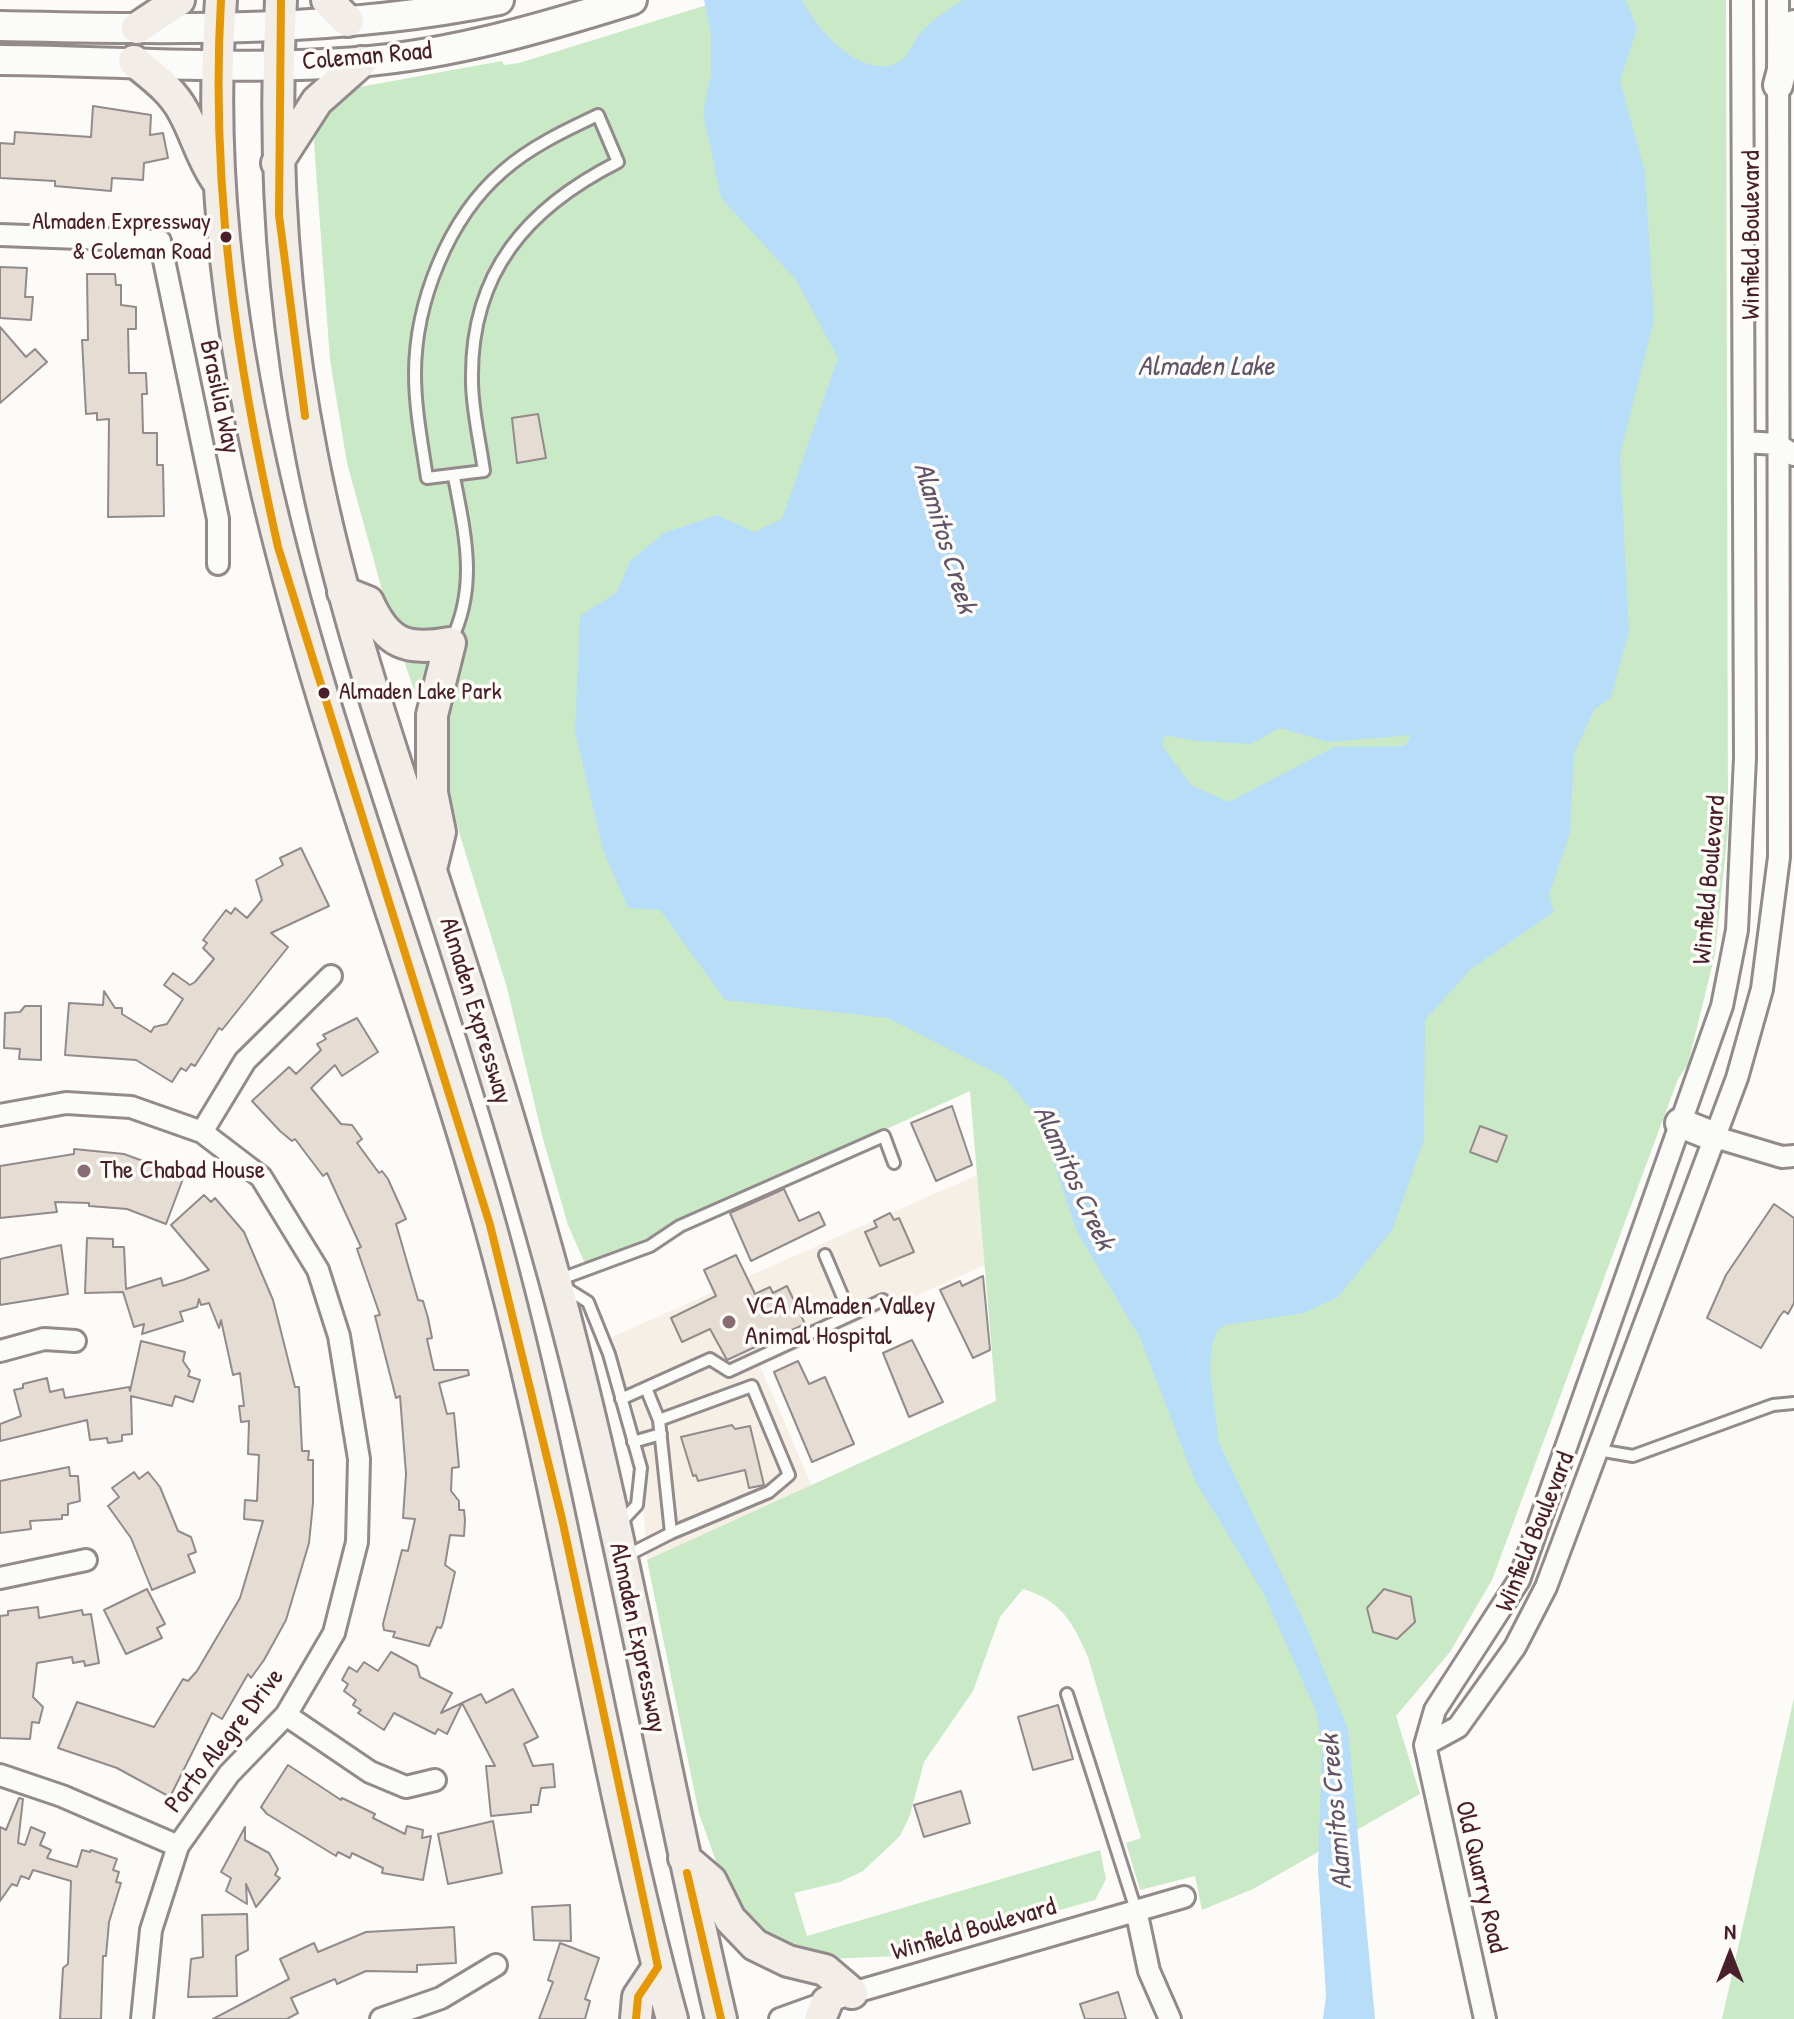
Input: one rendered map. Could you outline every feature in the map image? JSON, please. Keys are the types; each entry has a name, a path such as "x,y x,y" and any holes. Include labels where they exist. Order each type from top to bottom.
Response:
{"main road":[{"path":"137,28 179,0"},
{"name":"Almaden Expressway","path":"221,0 219,185 231,305 257,460 278,547 490,1225 562,1519 658,1967 672,2019"},
{"name":"Almaden Expressway","path":"280,13 277,163 280,228 300,385 343,592 556,1281 618,1544 721,2019"},
{"path":"134,61 169,91 182,109 200,155 219,185"},
{"path":"277,163 317,101 361,62"},
{"path":"343,592 368,602 378,623 397,642 412,647 450,643 432,715 432,782 440,832 431,871"},
{"path":"684,1858 711,1881 730,1919 755,1945 779,1958 825,1970 833,2005"},
{"path":"636,2019 638,1997 658,1967"}],"street":[{"name":"Coleman Road","path":"0,26 220,30 280,13 338,10 426,13 499,0"},
{"name":"Coleman Road","path":"0,60 218,64 361,62 495,41 632,0"},
{"name":"Winfield Boulevard","path":"1425,1745 1435,1710 1519,1580 1722,1006 1737,930 1745,758 1742,0"},
{"name":"Winfield Boulevard","path":"1425,1745 1458,1727 1515,1647 1546,1587 1737,1078 1762,989 1779,857 1788,445 1778,0"},
{"path":"1778,85 1794,25"},
{"name":"Brasilia Way","path":"0,235 160,241 218,519 218,564"},
{"path":"1744,442 1788,445"},
{"path":"202,1132 245,1061 331,976"},
{"name":"Porto Alegre Drive","path":"0,1115 66,1103 131,1107 202,1132 261,1177 318,1270 339,1336 359,1459 357,1542 334,1633 286,1715 229,1774 178,1846 151,1930 142,2019"},
{"path":"1680,1123 1782,1157 1794,1156"},
{"path":"0,1351 44,1339 75,1341"},
{"path":"0,1578 86,1560"},
{"path":"286,1715 370,1772 406,1787 435,1780"},
{"name":"Old Quarry Road","path":"1425,1745 1485,2019"},
{"path":"0,1775 62,1796 178,1846"},
{"name":"Winfield Boulevard","path":"780,2019 1184,1897"},
{"path":"1136,1910 1149,1971 1170,2019"},
{"path":"381,2019 441,1998 496,1965"}],"lane":[{"path":"598,115 618,162 563,192 531,221 508,252 486,294 474,338 472,383 484,471 454,477 427,478 417,409 415,371 420,327 436,270 457,227 503,170 565,130 598,115"},
{"path":"450,643 465,605 469,568 454,477"},
{"path":"556,1281 650,1246 680,1226 884,1136 894,1163"},
{"path":"825,1255 850,1314"},
{"path":"556,1281 588,1302 609,1354 641,1468 637,1505 618,1544"},
{"path":"621,1399 710,1359 729,1371 883,1300"},
{"path":"618,1544 671,1533 769,1492 789,1475 752,1386 659,1420"},
{"path":"646,1388 659,1420 671,1533"},
{"path":"1598,1450 1633,1456 1773,1405 1794,1403"},
{"path":"633,1442 661,1434"},
{"path":"1067,1694 1136,1910"}],"shaded area":[{"path":"977,1175 985,1265 760,1366 812,1486 647,1560 638,1423 612,1337"}],"green space":[{"name":"Almaden Lake Park","path":"723,0 1726,0 1728,829 1715,954 1688,1064 1678,1079 1492,1580 1450,1652 1396,1716 1420,1794 1253,1889 1202,1910 1195,1876 1140,1890 1126,1843 1141,1838 1088,1657 1064,1614 1047,1599 1023,1589 1000,1617 973,1691 924,1762 910,1815 900,1836 863,1871 840,1882 794,1893 807,1936 1100,1850 1106,1879 1095,1900 898,1956 828,1959 782,1953 729,1897 699,1814 647,1560 996,1401 970,1091 586,1266 568,1225 543,1139 507,988 459,832 442,760 424,720 390,619 347,463 330,360 314,143 317,124 340,95 354,88 502,61 504,65 519,63"},
{"path":"1794,1698 1794,2019 1722,2019"}],"water":[{"name":"Almaden Lake","path":"704,0 802,0 828,37 841,48 854,58 883,66 902,60 923,30 963,0 1626,0 1637,29 1620,81 1645,172 1654,320 1620,455 1629,632 1611,697 1594,710 1574,754 1570,833 1549,895 1554,912 1471,969 1425,1020 1424,1139 1393,1229 1338,1297 1304,1313 1225,1325 1217,1331 1212,1346 1210,1370 1219,1443 1304,1621 1348,1729 1375,2019 1323,2019 1326,1995 1318,1868 1322,1745 1316,1711 1263,1592 1195,1481 1140,1338 1077,1232 1039,1119 1004,1077 888,1018 725,1000 660,910 628,908 603,850 575,731 580,616 617,592 630,561 664,533 717,515 754,532 782,519 838,358 796,280 721,198 703,113 711,73 711,34","holes":["1280,728 1329,742 1411,735 1405,746 1334,747 1229,802 1191,785 1162,745 1165,735 1197,741 1251,744"]}],"building":[{"path":"93,106 151,115 150,135 163,133 168,158 144,163 143,180 112,178 111,191 55,186 55,181 0,178 0,143 14,144 15,132 91,137"},
{"path":"0,267 27,268 25,297 33,297 31,320 0,318"},
{"path":"87,274 115,274 116,285 121,285 121,305 136,307 136,329 128,329 129,373 146,373 147,394 142,394 143,433 157,433 157,465 163,465 164,516 108,517 109,419 97,420 97,413 86,414 82,340 88,340"},
{"path":"0,327 26,357 35,349 47,362 0,403"},
{"path":"538,414 546,458 517,463 512,418"},
{"path":"301,848 329,906 271,933 288,947 222,1030 219,1028 195,1066 191,1064 186,1071 181,1068 172,1082 136,1060 65,1055 69,1003 103,1005 104,991 115,1008 122,1008 122,1014 151,1032 154,1027 167,1024 183,999 164,985 173,973 190,985 195,982 214,959 203,948 207,943 203,940 226,910 231,914 235,908 247,918 262,900 256,880 283,865 280,858"},
{"path":"25,1006 41,1006 41,1060 19,1059 20,1049 4,1048 5,1013 20,1012"},
{"path":"357,1018 378,1052 342,1076 335,1065 311,1088 341,1124 352,1125 362,1139 357,1143 379,1173 382,1171 388,1179 406,1219 396,1224 418,1300 423,1301 428,1318 432,1338 427,1339 434,1370 468,1370 469,1375 439,1383 447,1414 454,1413 459,1467 452,1468 451,1491 459,1501 459,1510 464,1510 465,1520 464,1536 450,1535 445,1565 455,1572 443,1623 441,1628 437,1627 429,1646 393,1637 395,1632 384,1630 402,1550 408,1551 415,1519 403,1518 406,1474 400,1396 396,1398 375,1316 380,1315 357,1249 361,1247 327,1173 323,1176 295,1139 292,1141 280,1131 252,1101 289,1067 296,1074 321,1050 317,1044 326,1039 323,1035"},
{"path":"952,1106 972,1165 936,1181 911,1123"},
{"path":"1480,1126 1507,1136 1497,1162 1470,1152"},
{"path":"74,1149 124,1154 184,1176 166,1224 127,1209 89,1206 89,1203 55,1202 57,1212 0,1218 0,1166 74,1154"},
{"path":"784,1189 799,1221 819,1212 825,1225 751,1261 730,1213"},
{"path":"204,1195 211,1202 215,1198 244,1232 273,1300 295,1387 299,1387 302,1451 309,1451 308,1460 313,1460 313,1503 309,1543 286,1620 264,1660 251,1678 248,1674 222,1719 212,1713 170,1797 117,1768 58,1748 77,1702 154,1727 183,1679 188,1681 197,1671 240,1598 263,1521 244,1519 245,1500 257,1501 259,1455 248,1454 249,1421 241,1422 239,1406 244,1406 240,1373 233,1375 221,1320 219,1328 209,1303 201,1305 199,1299 197,1307 180,1312 183,1321 142,1334 144,1324 134,1327 123,1292 85,1293 87,1238 113,1239 113,1247 124,1247 126,1289 161,1278 163,1286 209,1270 171,1225"},
{"path":"1774,1204 1794,1218 1794,1303 1788,1314 1784,1311 1780,1316 1761,1348 1707,1318 1726,1275"},
{"path":"890,1213 894,1220 899,1218 914,1252 880,1266 865,1232 877,1227 874,1221"},
{"path":"61,1245 68,1294 0,1305 0,1259"},
{"name":"VCA Almaden Valley Animal Hospital","path":"736,1255 755,1294 770,1287 773,1293 787,1286 805,1324 727,1360 710,1329 682,1342 671,1318 716,1296 704,1270"},
{"path":"983,1276 990,1350 973,1358 940,1290 960,1281 962,1286"},
{"path":"912,1340 943,1402 909,1417 883,1353"},
{"path":"141,1341 185,1352 183,1361 190,1371 188,1376 200,1380 193,1402 175,1396 172,1406 131,1396 132,1434 122,1435 122,1441 108,1443 107,1438 90,1440 87,1420 0,1441 0,1424 21,1416 14,1390 23,1388 23,1384 47,1378 50,1392 63,1389 65,1398 129,1387 130,1391"},
{"path":"798,1361 809,1384 825,1377 854,1444 812,1462 774,1372"},
{"path":"732,1425 735,1429 750,1426 764,1485 749,1488 745,1470 698,1481 696,1475 693,1476 681,1437"},
{"path":"69,1467 70,1476 78,1476 80,1501 68,1504 68,1515 62,1515 62,1519 30,1521 31,1529 0,1533 0,1481"},
{"path":"134,1472 139,1479 148,1472 160,1487 178,1531 191,1537 196,1552 188,1555 195,1572 152,1590 131,1538 108,1506 119,1497 112,1488"},
{"path":"147,1589 165,1624 157,1628 162,1638 126,1654 104,1610"},
{"path":"1384,1589 1411,1597 1415,1622 1397,1639 1373,1632 1367,1608"},
{"path":"38,1607 39,1618 82,1610 83,1615 91,1614 99,1663 85,1666 84,1661 73,1663 72,1657 37,1663 33,1697 43,1707 39,1723 32,1722 30,1739 0,1738 0,1616 8,1615 8,1611"},
{"path":"391,1652 417,1666 420,1677 452,1693 441,1713 462,1703 447,1734 438,1729 435,1734 394,1713 384,1730 358,1713 361,1710 353,1705 356,1700 344,1691 348,1684 342,1680 349,1667 357,1672 364,1662 378,1671"},
{"path":"513,1689 538,1737 524,1744 533,1766 553,1764 555,1787 541,1788 538,1805 531,1805 531,1812 491,1816 486,1766 495,1766 462,1703 481,1694 486,1703"},
{"path":"1058,1705 1073,1759 1033,1770 1018,1717"},
{"path":"288,1765 341,1800 375,1814 373,1818 405,1834 407,1826 423,1830 422,1838 431,1836 423,1880 382,1873 383,1868 352,1853 350,1858 338,1852 336,1856 267,1814 261,1807"},
{"path":"961,1791 970,1823 924,1837 914,1805"},
{"path":"19,1798 23,1799 18,1843 25,1845 31,1827 45,1833 40,1845 51,1850 47,1858 77,1867 82,1850 91,1850 117,1859 113,1870 119,1872 116,1882 121,1883 109,1922 106,1956 103,1956 101,2019 60,2019 63,1968 68,1964 71,1881 33,1870 29,1879 21,1876 17,1886 12,1884 0,1901 0,1827 6,1830"},
{"path":"493,1821 502,1873 448,1884 438,1834"},
{"path":"245,1827 245,1840 269,1853 278,1869 275,1875 280,1878 256,1907 246,1884 247,1904 226,1891 231,1878 221,1872"},
{"path":"570,1905 571,1941 534,1940 532,1907"},
{"path":"247,1914 248,1950 236,1956 237,1996 188,1997 191,1959 203,1957 202,1915"},
{"path":"454,1927 456,1963 417,1965 417,1972 366,1971 337,1984 335,1979 291,1998 298,2013 287,2019 213,2019 289,1979 280,1959 314,1943 318,1952 366,1932"},
{"path":"560,1943 599,1958 585,1999 590,2001 585,2019 539,2019 553,1982 548,1980"},
{"path":"1118,1992 1126,2019 1085,2019 1080,2004"}],"transit line":[{"path":"221,0 219,70 223,207 239,343 263,479 278,547 490,1225 562,1519 658,1967 638,1997 636,2019"},
{"path":"281,0 279,215 305,416"},
{"path":"687,1873 721,2019"}],"place":[{"name":"Almaden Expressway & Coleman Road","path":"226,237"},
{"name":"Almaden Lake Park","path":"324,693"},
{"name":"The Chabad House","path":"84,1171"},
{"name":"VCA Almaden Valley Animal Hospital","path":"729,1322"}],"water label":[{"name":"Alamitos Creek","path":"944,538"},
{"name":"Alamitos Creek","path":"1073,1178"},
{"name":"Alamitos Creek","path":"1337,1812"}]}
